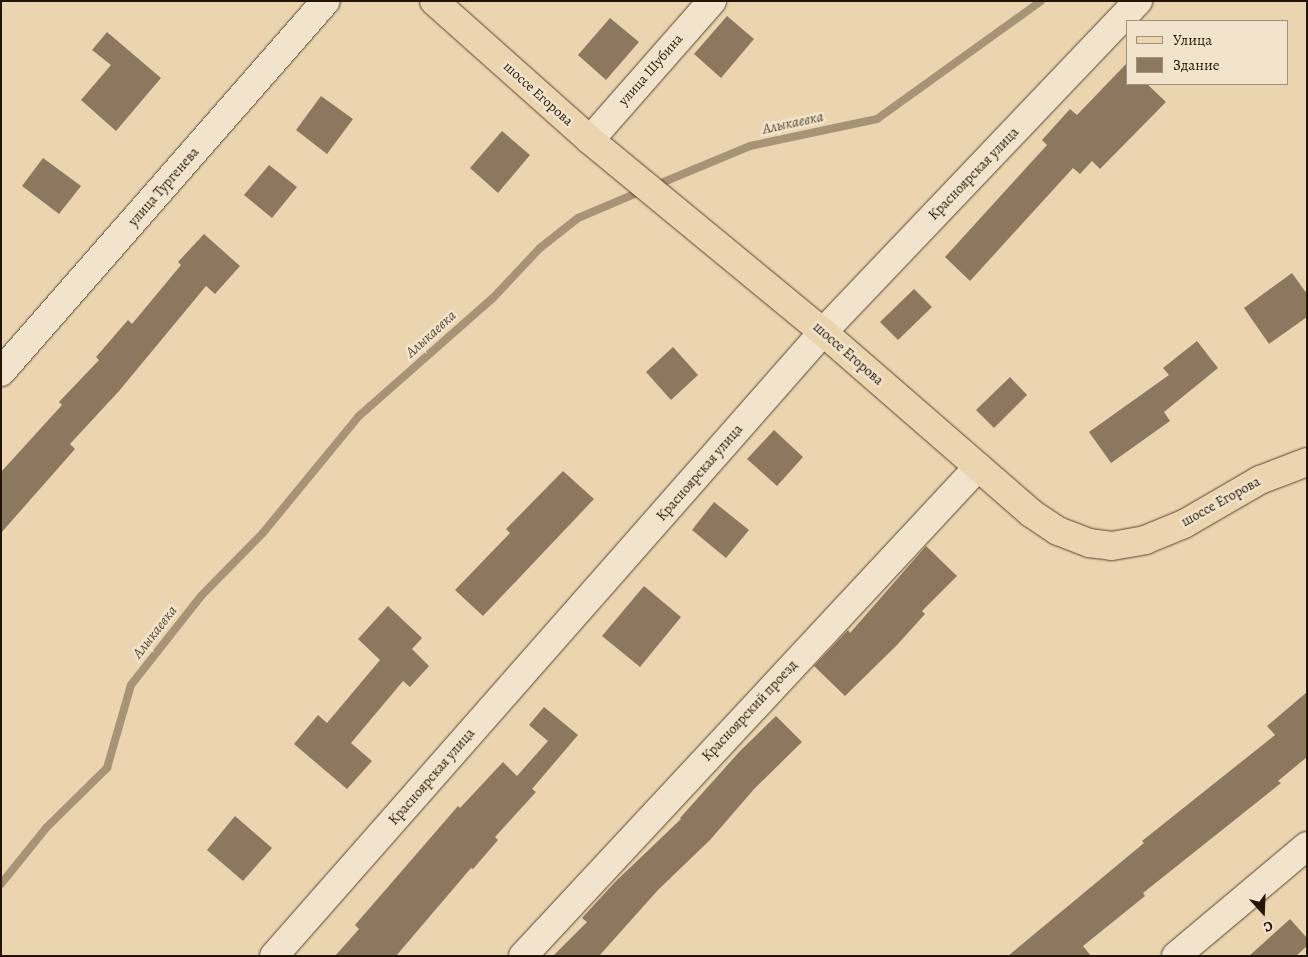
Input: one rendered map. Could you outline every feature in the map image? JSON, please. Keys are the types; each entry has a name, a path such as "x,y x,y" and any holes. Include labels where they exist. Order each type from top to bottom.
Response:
{"main road":[{"name":"шоссе Егорова","path":"434,1 590,140 823,332 1030,513 1058,531 1088,543 1112,546 1146,540 1184,524 1260,480 1307,462"}],"street":[{"name":"улица Тургенева","path":"1,372 326,1"},
{"name":"улица Шубина","path":"590,140 712,1"},
{"name":"Красноярская улица","path":"274,956 823,332 1138,1"},
{"name":"Красноярский проезд","path":"522,956 978,467"},
{"path":"1176,956 1307,846"}],"building":[{"path":"727,16 754,39 721,78 694,54"},
{"path":"610,18 639,42 606,80 578,55"},
{"path":"107,32 161,78 116,131 81,100 111,65 92,50"},
{"path":"1126,64 1126,85 1148,85 1166,102 1100,169 1092,161 1080,174 1073,168 970,281 945,257 1047,145 1042,140 1070,109 1077,115"},
{"path":"321,96 353,119 327,154 296,130"},
{"path":"502,131 530,155 498,193 470,168"},
{"path":"43,158 81,186 59,214 22,186"},
{"path":"269,165 297,187 272,218 244,195"},
{"path":"204,234 240,266 215,294 206,286 119,391 70,444 75,449 1,533 1,472 62,405 59,402 99,360 96,357 128,320 132,324 181,265 178,262"},
{"path":"1292,273 1307,294 1307,317 1269,344 1244,308"},
{"path":"914,289 932,307 898,340 880,322"},
{"path":"1197,341 1218,368 1164,412 1170,421 1111,463 1089,432 1169,375 1163,368"},
{"path":"673,347 698,375 671,400 646,372"},
{"path":"1010,377 1027,395 994,428 976,410"},
{"path":"774,430 803,457 777,486 747,459"},
{"path":"563,471 594,499 483,616 455,590 510,533 506,529"},
{"path":"714,502 749,530 726,558 692,530"},
{"path":"926,546 957,576 922,611 925,614 897,645 845,696 814,666 848,630 850,633"},
{"path":"644,586 681,617 640,667 602,636"},
{"path":"388,606 422,638 412,649 429,666 410,687 403,681 351,743 372,761 347,789 294,744 318,715 327,723 380,660 358,639"},
{"path":"1307,692 1307,757 1278,781 1281,783 1143,893 1145,896 1083,946 1091,956 1008,956 1144,843 1142,841 1275,735 1267,726"},
{"path":"544,707 578,735 532,789 536,792 495,837 498,840 473,869 471,868 396,956 335,956 359,929 355,925 458,806 460,808 503,762 517,776 548,741 529,725"},
{"path":"776,716 802,742 755,788 710,840 658,890 599,956 553,956 587,922 582,918 615,882 681,819 740,751"},
{"path":"235,816 272,848 243,881 207,850"},
{"path":"1290,919 1307,938 1307,946 1296,956 1249,956"}],"waterway":[{"name":"Алыкаевка","path":"654,186 750,146 877,119 1041,1"},
{"name":"Алыкаевка","path":"1,884 46,828 107,768 131,685 201,596 262,534 359,416 493,298 540,248 578,218 644,190"}]}
